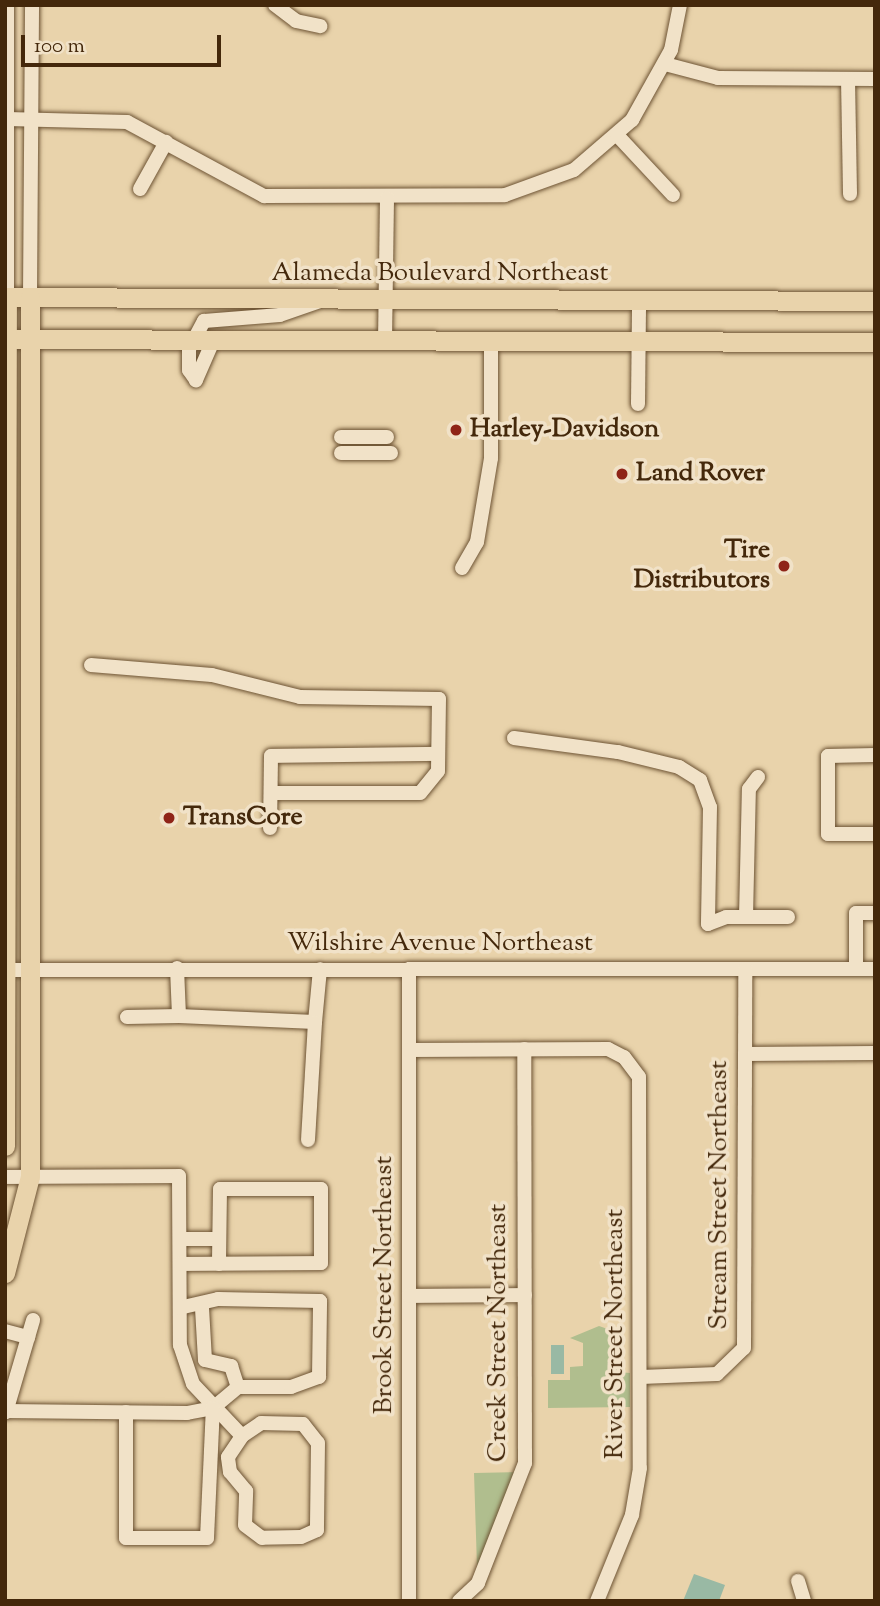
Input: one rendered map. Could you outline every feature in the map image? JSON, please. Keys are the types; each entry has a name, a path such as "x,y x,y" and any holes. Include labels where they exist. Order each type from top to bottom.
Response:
{"main road":[{"name":"Alameda Boulevard Northeast","path":"6,298 875,301"},
{"path":"5,1146 6,298"},
{"path":"5,1273 30,1176 30,298"},
{"path":"5,339 875,342"}],"street":[{"path":"6,298 8,5"},
{"path":"30,298 32,5"},
{"path":"275,5 296,21 320,26"},
{"path":"7,119 120,120 264,196 387,198 525,191 574,170 617,135 665,64 680,5"},
{"path":"665,64 718,78 875,79"},
{"path":"848,79 850,194"},
{"path":"617,135 673,194"},
{"path":"141,189 166,142"},
{"path":"386,342 387,198"},
{"path":"213,341 196,380 189,370 191,341 210,319 280,315 324,299"},
{"path":"638,404 639,302"},
{"path":"462,568 477,542 491,458 491,342"},
{"path":"341,437 387,437"},
{"path":"341,453 391,453"},
{"path":"91,665 212,675 300,697 439,699 438,771 420,793 271,793"},
{"path":"514,738 618,752 679,767 700,780 710,807 708,924 746,917 788,917"},
{"path":"270,828 271,756 438,754"},
{"path":"875,755 828,756 828,834 875,834"},
{"path":"746,917 749,789 758,777"},
{"path":"856,969 856,913 875,914"},
{"path":"177,968 179,1016"},
{"path":"308,1140 320,968"},
{"name":"Brook Street Northeast","path":"409,969 409,1601"},
{"name":"Stream Street Northeast","path":"641,1377 717,1374 744,1348 745,969"},
{"name":"Wilshire Avenue Northeast","path":"5,970 875,969"},
{"path":"127,1017 179,1016 315,1022"},
{"path":"409,1050 524,1049"},
{"name":"River Street Northeast","path":"524,1049 608,1049 631,1063 641,1086 641,1377 636,1497 597,1601"},
{"name":"Creek Street Northeast","path":"459,1601 478,1583 523,1472 524,1049"},
{"path":"745,1054 875,1054"},
{"path":"5,1177 179,1176 180,1345 193,1384 242,1436"},
{"path":"180,1264 219,1264 321,1262 321,1189 220,1189 219,1264"},
{"path":"180,1239 219,1239"},
{"path":"409,1296 524,1295"},
{"path":"33,1320 6,1411 126,1412 213,1408 238,1387 291,1387 319,1377 320,1301 218,1299 202,1308 180,1308"},
{"path":"202,1308 205,1360 231,1366 238,1387"},
{"path":"5,1331 28,1337"},
{"path":"126,1412 126,1538 207,1538 213,1408"},
{"path":"261,1423 303,1424 318,1443 317,1530 262,1538 245,1525 246,1491 230,1472 228,1457 242,1436 261,1423"},
{"path":"798,1581 804,1601"}],"shaded area":[{"path":"599,1326 619,1333 618,1372 630,1373 630,1407 548,1408 548,1380 570,1380 570,1367 583,1366 583,1343 570,1338"},
{"path":"551,1345 564,1345 564,1374 551,1374"},
{"path":"516,1472 477,1567 474,1473"},
{"path":"694,1574 725,1585 719,1601 683,1601"}],"place":[{"name":"Harley-Davidson","path":"456,430"},
{"name":"Land Rover","path":"622,474"},
{"name":"Tire Distributors","path":"784,566"},
{"name":"TransCore","path":"169,818"}]}
